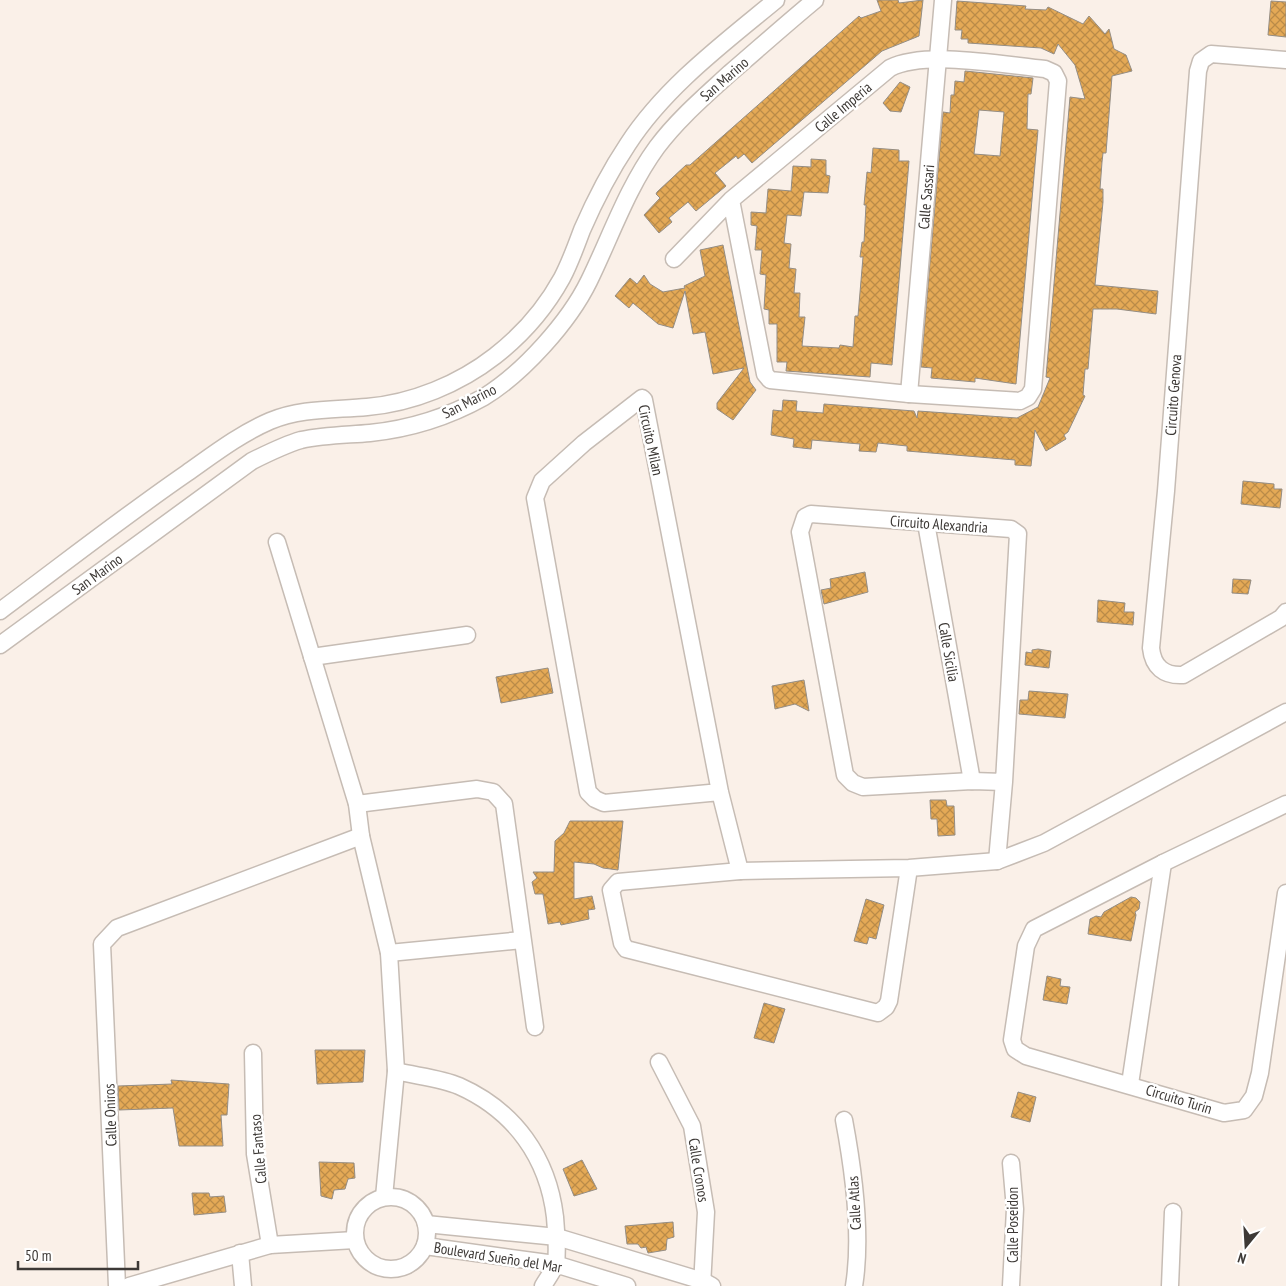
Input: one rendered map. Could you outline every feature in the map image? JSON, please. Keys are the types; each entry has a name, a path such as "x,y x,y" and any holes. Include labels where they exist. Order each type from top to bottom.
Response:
{"street":[{"name":"San Marino","path":"0,611 166,488 251,429 275,419 300,412 398,402 437,390 496,355 518,336 550,298 562,277 608,175 644,121 662,101 721,46 776,0"},
{"name":"San Marino","path":"0,644 252,461 301,440 324,436 372,433 414,425 455,411 483,397 502,384 550,338 574,308 641,170 684,114 815,0"},
{"name":"Calle Sassari","path":"909,394 943,0"},
{"name":"Circuito Genova","path":"1286,60 1211,54 1202,61 1198,71 1166,490 1151,648 1152,658 1164,672 1173,676 1183,675 1281,618 1286,612"},
{"name":"Calle Imperia","path":"674,260 731,200 890,68 901,63 938,60 1045,69 1054,73 1058,81 1033,390 1028,398 1020,401 909,394"},
{"path":"731,200 765,374 770,380 909,394"},
{"name":"Circuito Milan","path":"720,792 604,802 595,799 588,792 535,498 542,481 584,444 642,398 644,400 720,792 740,871"},
{"name":"Circuito Alexandria","path":"972,781 863,786 853,783 845,775 800,532 801,524 805,517 811,514 1011,529 1018,534 1004,782 997,861"},
{"name":"Calle Sicilia","path":"926,523 972,781"},
{"path":"278,542 357,804 361,836 389,953 396,1071 384,1197"},
{"path":"312,657 467,634"},
{"path":"909,868 889,1000 883,1011 873,1013 626,949 622,944 611,890 613,885 618,882 740,871 909,868 997,861 1044,843 1286,712"},
{"path":"972,781 1004,782"},
{"path":"357,804 477,789 493,792 504,804 535,1027"},
{"path":"1130,1084 1163,863 1286,804"},
{"name":"Calle Oniros","path":"117,1286 102,944 117,928 361,836"},
{"name":"Circuito Turin","path":"1163,863 1039,926 1031,933 1026,946 1012,1040 1015,1049 1026,1056 1224,1112 1244,1110 1251,1104 1260,1073 1286,893"},
{"path":"389,953 522,940"},
{"name":"Calle Fantaso","path":"253,1052 255,1154 270,1245"},
{"name":"Calle Cronos","path":"659,1062 692,1126 706,1212 705,1284"},
{"path":"396,1071 458,1086 495,1107 520,1131 541,1162 552,1192 557,1237 555,1264 543,1286"},
{"name":"Calle Atlas","path":"844,1120 852,1162 855,1206 854,1286"},
{"name":"Calle Poseidon","path":"1011,1164 1015,1209 1011,1286"},
{"path":"384,1197 403,1199 419,1210 426,1224 425,1246 415,1261 398,1269 378,1268 363,1257 355,1240 356,1221 367,1205 384,1197"},
{"path":"1170,1286 1172,1212"},
{"name":"Boulevard Sueño del Mar","path":"426,1224 557,1237 705,1284"},
{"path":"128,1286 270,1245 355,1240"},
{"name":"Boulevard Sueño del Mar","path":"425,1246 555,1264 627,1286"},
{"path":"240,1253 243,1286"}],"building":[{"path":"877,0 898,0 899,3 923,0 919,36 882,51 752,163 744,154 738,159 736,156 715,173 726,186 696,211 688,202 669,218 672,222 659,233 644,215 660,198 656,194 657,192 859,16 861,18 881,11"},
{"path":"957,1 1026,6 1025,9 1046,10 1048,7 1083,24 1089,16 1105,34 1109,29 1114,49 1126,55 1132,71 1112,76 1106,153 1103,153 1102,162 1100,189 1103,189 1103,202 1095,285 1158,291 1156,314 1117,309 1093,309 1088,369 1085,369 1083,395 1085,396 1068,432 1064,435 1066,439 1046,451 1035,430 1031,466 1015,465 1015,460 907,451 907,446 878,443 876,452 859,451 860,444 812,440 811,449 793,447 794,439 771,435 773,410 782,411 783,400 797,401 796,411 823,413 824,404 914,411 917,418 918,411 1017,418 1038,407 1050,378 1046,377 1070,97 1085,99 1075,65 1058,44 1054,54 1041,48 968,43 968,39 961,39 962,30 955,30"},
{"path":"1271,1 1286,2 1286,37 1268,35"},
{"path":"965,71 1033,78 1031,94 1028,94 1027,129 1038,130 1016,384 975,378 975,382 931,378 932,368 921,367 943,112 950,113 951,95 954,95 955,81 964,82","holes":["979,110 1004,112 1000,156 974,154"]},
{"path":"900,82 910,87 901,112 890,111 883,103"},
{"path":"873,148 899,150 899,161 909,161 892,365 871,363 870,377 786,371 787,362 777,362 777,324 769,324 769,310 764,309 766,275 760,274 762,250 755,250 757,226 751,225 751,212 766,213 768,189 791,191 793,166 811,167 811,159 826,160 826,175 830,176 828,193 804,192 801,216 787,215 784,243 791,244 789,268 796,269 794,293 800,293 799,317 805,317 802,346 839,348 840,345 853,347 855,316 858,316 863,257 860,257 862,242 864,242 866,205 864,205 867,172 871,173"},
{"path":"723,245 750,382 756,390 733,420 717,409 717,403 744,368 713,374 705,332 693,334 685,291 673,328 658,324 633,303 629,308 615,296 630,278 637,284 644,275 650,284 663,292 685,288 684,286 705,276 700,250"},
{"path":"1243,481 1274,484 1274,489 1282,489 1280,508 1241,504"},
{"path":"865,572 868,592 824,604 821,590 831,588 830,579"},
{"path":"1233,579 1251,580 1248,594 1232,593"},
{"path":"1098,600 1125,603 1124,612 1134,612 1133,625 1097,622"},
{"path":"1032,650 1051,651 1049,668 1025,665 1026,652 1032,653"},
{"path":"548,668 553,693 501,703 496,677"},
{"path":"804,680 809,711 795,704 775,709 772,686"},
{"path":"1029,691 1068,694 1065,718 1019,714 1020,700 1028,700"},
{"path":"930,800 946,800 947,806 954,806 955,835 938,836 937,819 931,819"},
{"path":"570,821 623,821 618,870 603,868 594,864 574,862 574,899 592,896 595,909 588,910 589,919 561,925 560,922 548,924 543,894 535,894 532,882 537,878 533,872 554,872 555,841 564,833"},
{"path":"1131,897 1136,898 1140,902 1139,909 1135,912 1131,941 1088,934 1090,919 1096,916 1101,917 1104,912"},
{"path":"866,899 884,905 876,939 869,937 867,944 854,941"},
{"path":"1047,976 1061,979 1060,986 1070,987 1067,1004 1043,1000"},
{"path":"764,1003 785,1009 774,1043 754,1038"},
{"path":"315,1050 365,1050 363,1082 317,1084"},
{"path":"171,1080 229,1084 227,1115 221,1115 223,1146 179,1146 173,1108 119,1110 118,1086 172,1084"},
{"path":"1018,1092 1036,1097 1030,1122 1011,1117"},
{"path":"582,1160 597,1189 574,1196 563,1169"},
{"path":"319,1162 354,1163 355,1178 348,1179 345,1189 334,1190 332,1199 321,1196"},
{"path":"192,1193 209,1193 210,1197 224,1196 226,1212 194,1215"},
{"path":"673,1222 674,1237 667,1239 666,1250 648,1253 646,1247 641,1248 638,1244 627,1244 625,1226"}]}
